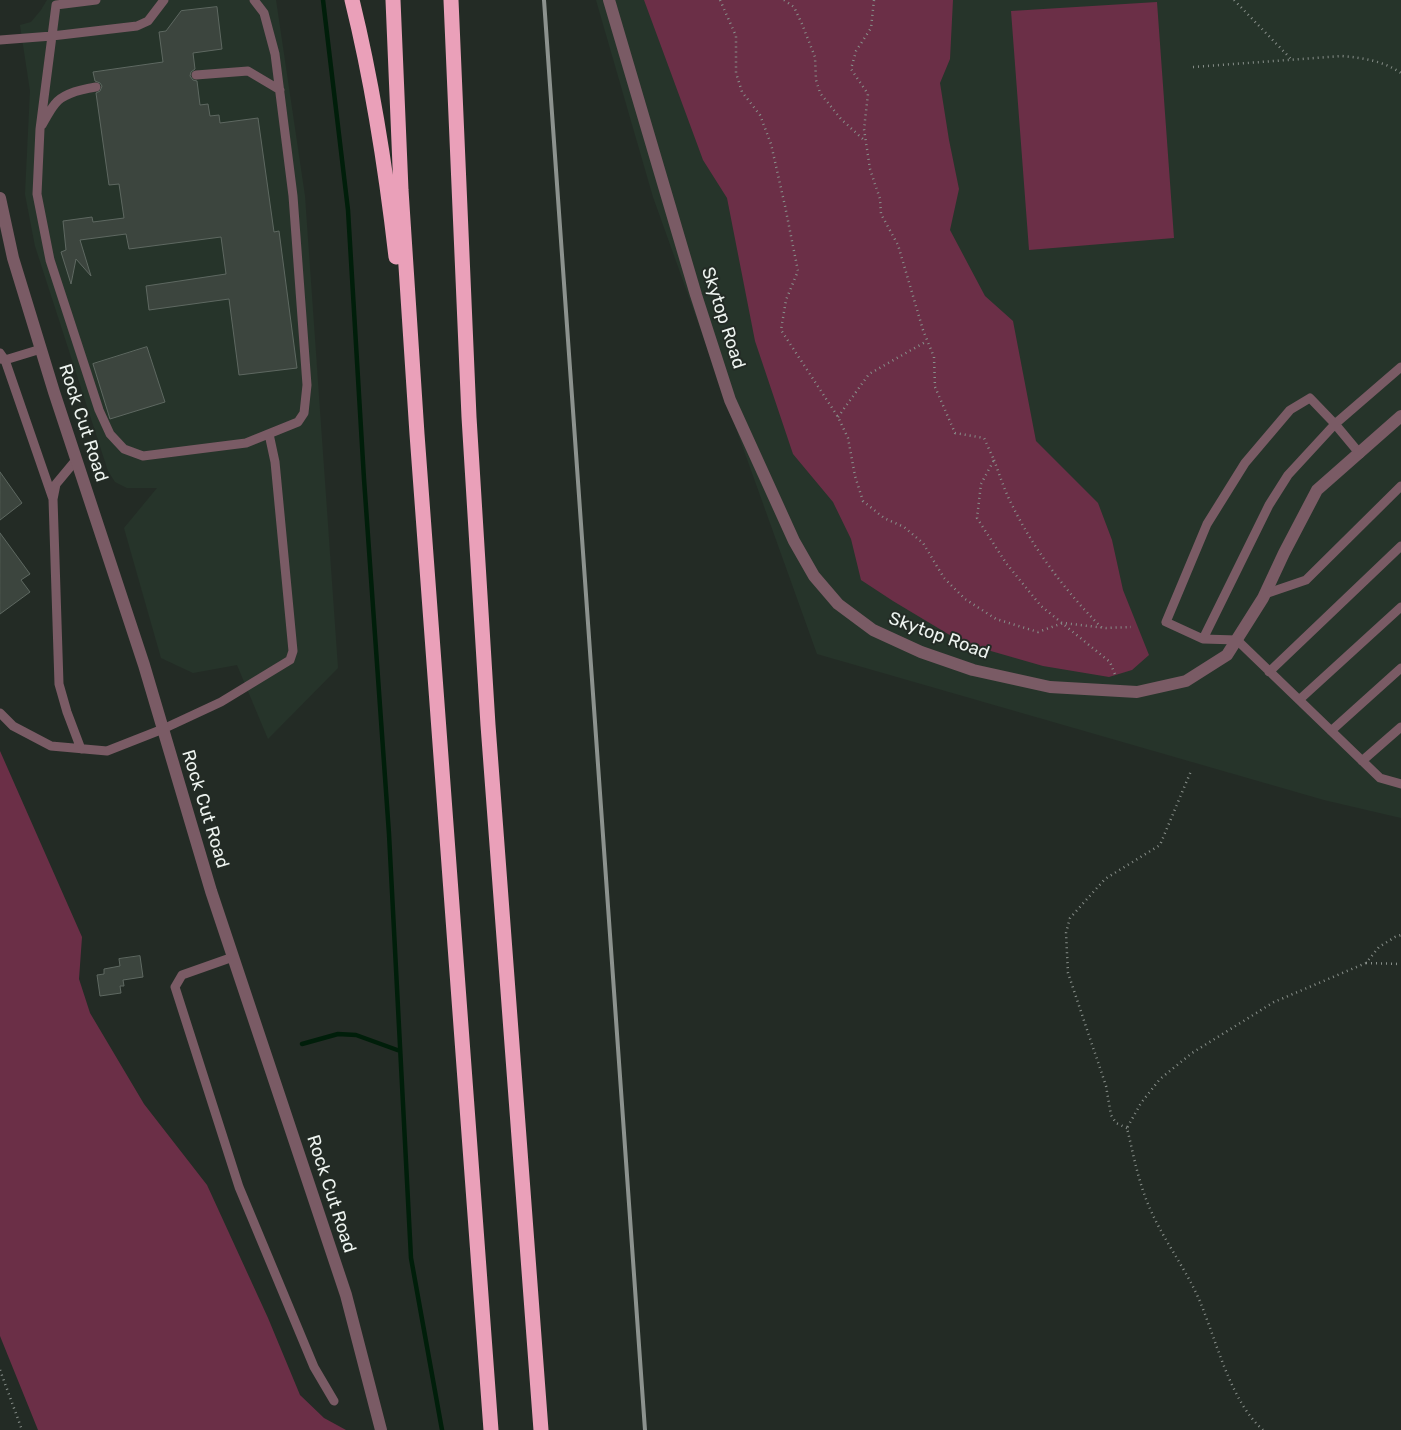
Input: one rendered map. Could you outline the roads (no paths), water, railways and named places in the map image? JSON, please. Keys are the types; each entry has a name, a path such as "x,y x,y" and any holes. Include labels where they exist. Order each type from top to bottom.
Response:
{"highway":[{"path":"352,0 367,61 388,187 417,434"},
{"path":"393,0 401,190 417,434 490,1430"},
{"path":"451,0 469,417 488,725 541,1430"}],"street":[{"name":"Skytop Road","path":"609,0 696,295 730,400 794,541 814,576 838,604 873,630 921,652 973,670 1050,687 1137,692 1186,681 1227,655 1265,594 1284,552 1318,490 1401,416"},
{"name":"Rock Cut Road","path":"0,198 13,258 40,349 144,665 211,891 346,1295 381,1430"}],"lane":[{"path":"96,0 56,5 40,129 37,194 50,260 99,410 110,434 124,449 143,456 246,443 298,422 304,413 308,385 293,196 275,54 264,13 254,0"},
{"path":"0,40 137,26 148,21 164,0"},
{"path":"196,75 248,71 280,90"},
{"path":"40,129 56,102 64,96 96,87"},
{"path":"40,349 2,357 53,499"},
{"path":"1203,639 1269,505 1288,475 1335,424 1401,367"},
{"path":"1360,454 1310,398 1290,410 1245,462 1207,524 1166,622 1203,639 1236,640 1380,778 1401,784"},
{"path":"0,713 13,726 51,746 107,751 163,729 221,702 290,660 293,651 274,462 269,434"},
{"path":"76,460 56,484 53,499 59,684 67,712 81,748"},
{"path":"1265,594 1306,580 1401,486"},
{"path":"1269,672 1401,546"},
{"path":"1299,700 1401,607"},
{"path":"1331,731 1401,668"},
{"path":"1362,762 1401,727"},
{"path":"233,957 182,975 175,987 239,1187 314,1367 334,1401"}],"waterway":[{"path":"323,0 348,210 364,479 389,834 411,1258 442,1430"},
{"path":"302,1044 338,1034 356,1035 400,1051"}],"railway":[{"path":"544,0 645,1430"}]}
